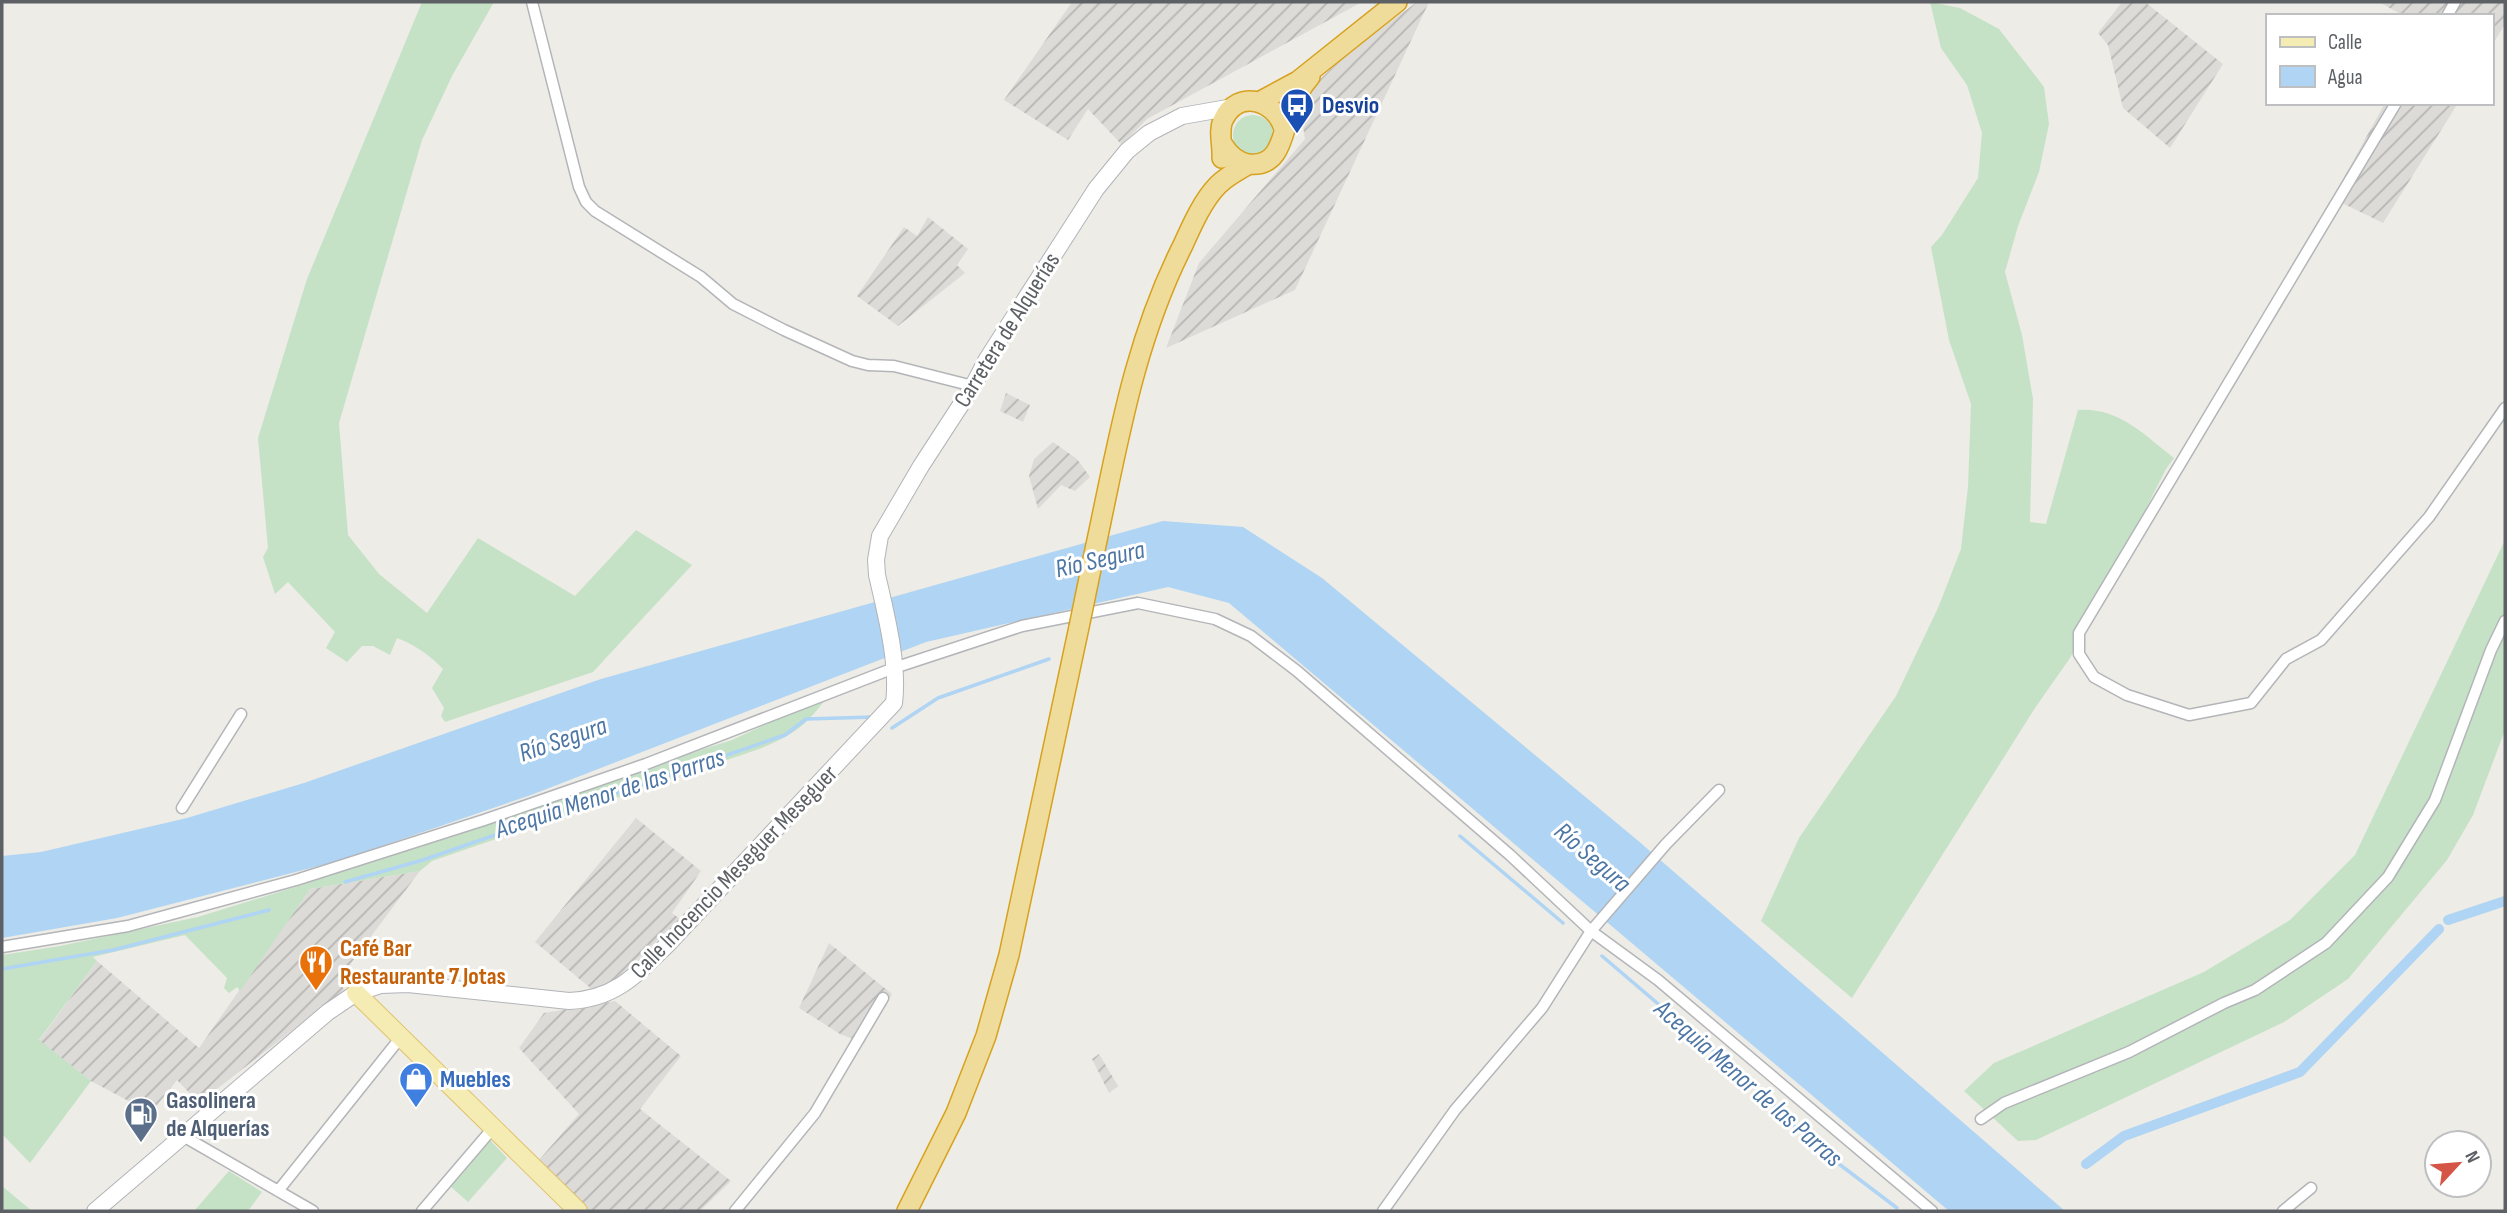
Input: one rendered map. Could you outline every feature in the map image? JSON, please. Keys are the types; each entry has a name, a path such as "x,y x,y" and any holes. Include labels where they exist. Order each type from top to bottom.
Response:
{"highway":[{"path":"1217,186 1224,120 1233,107 1241,103 1259,102 1298,81 1397,2"},
{"path":"1222,140 1234,158 1249,164 1258,164 1274,156 1303,84 1324,60"},
{"path":"1259,102 1276,111 1284,129"},
{"path":"907,1211 956,1113 994,1009 1009,955 1139,352 1174,261 1193,224 1217,186 1249,164"}],"main road":[{"path":"356,993 578,1211"}],"street":[{"path":"533,2 579,187 586,202 596,211 701,277 733,304 784,330 852,361 894,366 973,386"},
{"path":"2395,105 2079,633 2079,654 2094,677 2127,695 2189,715 2251,703 2286,659 2321,639 2428,517 2505,408"},
{"name":"Carretera de Alquerías","path":"894,668 876,560 880,536 921,466 1096,189 1114,165 1149,133 1182,116 1233,107"},
{"path":"1196,113 1204,117 1222,140"},
{"path":"2,947 128,926 296,880 484,820 646,764 894,668 1022,625 1138,603 1215,619 1251,636 1297,671 1510,855 1591,930 1658,980 1932,1211"},
{"path":"1981,1119 2004,1103 2129,1052 2255,990 2326,943 2388,877 2435,800 2491,650 2505,621"},
{"name":"Calle Inocencio Meseguer Meseguer","path":"95,1211 312,1025 356,993 381,985 408,984 569,1001 604,996 632,979 894,703 894,668"},
{"path":"182,808 241,713"},
{"path":"1383,1211 1455,1110 1542,1007 1591,930 1666,844 1719,790"},
{"path":"735,1211 815,1113 883,998"},
{"path":"278,1191 401,1037"},
{"path":"422,1211 493,1128"},
{"path":"183,1136 313,1211"},
{"path":"2283,1211 2311,1188"}],"shaded area":[{"path":"1072,2 1362,2 1147,119 1122,145 1088,109 1068,140 1004,100"},
{"path":"1417,2 1429,2 1295,290 1166,348 1199,263 1305,139 1300,108 1314,85 1350,51"},
{"path":"2122,2 2145,2 2223,64 2170,148 2123,108 2108,45 2098,33"},
{"path":"2379,2 2505,2 2505,24 2493,44 2493,14 2400,14"},
{"path":"2384,105 2457,105 2383,223 2338,201 2335,194"},
{"path":"928,217 968,249 957,265 965,273 898,326 857,296 904,227 917,236"},
{"path":"1006,393 1030,405 1023,422 1000,411"},
{"path":"1053,442 1077,459 1090,477 1075,491 1061,485 1038,509 1029,476 1034,459"},
{"path":"636,818 701,871 672,913 680,919 610,985 594,991 535,942"},
{"path":"420,871 339,979 344,990 199,1103 177,1080 151,1113 91,1081 39,1041 97,961 199,1048 310,889"},
{"path":"829,943 892,994 864,1043 840,1034 799,1008"},
{"path":"615,1001 681,1056 640,1109 731,1181 700,1211 589,1211 539,1160 579,1114 519,1048 544,1013"},
{"path":"1099,1054 1118,1086 1109,1093 1092,1059"}],"green space":[{"path":"422,2 494,2 452,76 422,140 339,423 348,535 379,574 427,613 478,538 575,596 636,530 692,565 593,672 445,722 441,716 444,708 432,688 443,669 427,655 397,638 390,655 373,646 362,646 347,662 326,648 335,632 288,582 275,594 263,557 268,548 258,438 307,279"},
{"path":"1930,2 1960,8 1999,29 2044,87 2049,124 2039,172 2018,226 2005,272 2022,335 2033,399 2030,522 2046,524 2078,410 2106,413 2130,424 2174,458 2070,658 2035,708 1852,998 1761,921 1799,838 1896,696 1938,608 1961,549 1968,487 1971,404 1949,340 1931,247 1942,235 1978,178 1982,133 1967,85 1941,48"},
{"path":"1253,115 1267,121 1273,135 1267,149 1253,155 1239,149 1233,135 1239,121"},
{"path":"2505,540 2505,730 2473,815 2447,860 2348,979 2284,1022 2036,1140 2018,1141 1964,1091 1994,1063 2204,972 2290,920 2355,855"},
{"path":"828,696 798,728 759,749 432,861 420,871 310,889 240,991 237,987 229,993 224,988 227,978 185,935 93,957 97,961 39,1040 91,1081 30,1163 2,1134 2,955 60,946 198,917 305,884 542,800 732,740"},
{"path":"489,1139 507,1158 468,1202 449,1185"},
{"path":"229,1171 262,1192 248,1211 194,1211"},
{"path":"2,1186 32,1211 2,1211"}],"water":[{"name":"Río Segura","path":"1163,521 1243,527 1322,578 1636,839 2065,1211 1949,1211 1229,603 1168,587 926,642 531,795 338,861 117,918 2,938 2,856 41,852 187,818 304,783 601,679"}],"waterway":[{"name":"Acequia Menor de las Parras","path":"892,728 938,698 1049,659"},
{"name":"Acequia Menor de las Parras","path":"345,882 423,860 785,735 806,719 874,717"},
{"name":"Acequia Menor de las Parras","path":"1460,836 1563,923"},
{"path":"2448,920 2505,901"},
{"name":"Acequia Menor de las Parras","path":"2,969 113,950 269,910"},
{"path":"2086,1164 2124,1136 2300,1072 2439,929"},
{"name":"Acequia Menor de las Parras","path":"1602,956 1765,1095 1810,1142 1897,1208"}],"place":[{"name":"Desvio","path":"1297,135"},
{"name":"Café Bar Restaurante 7 Jotas","path":"316,992"},
{"name":"Muebles","path":"416,1109"},
{"name":"Gasolinera de Alquerías","path":"141,1144"}]}
